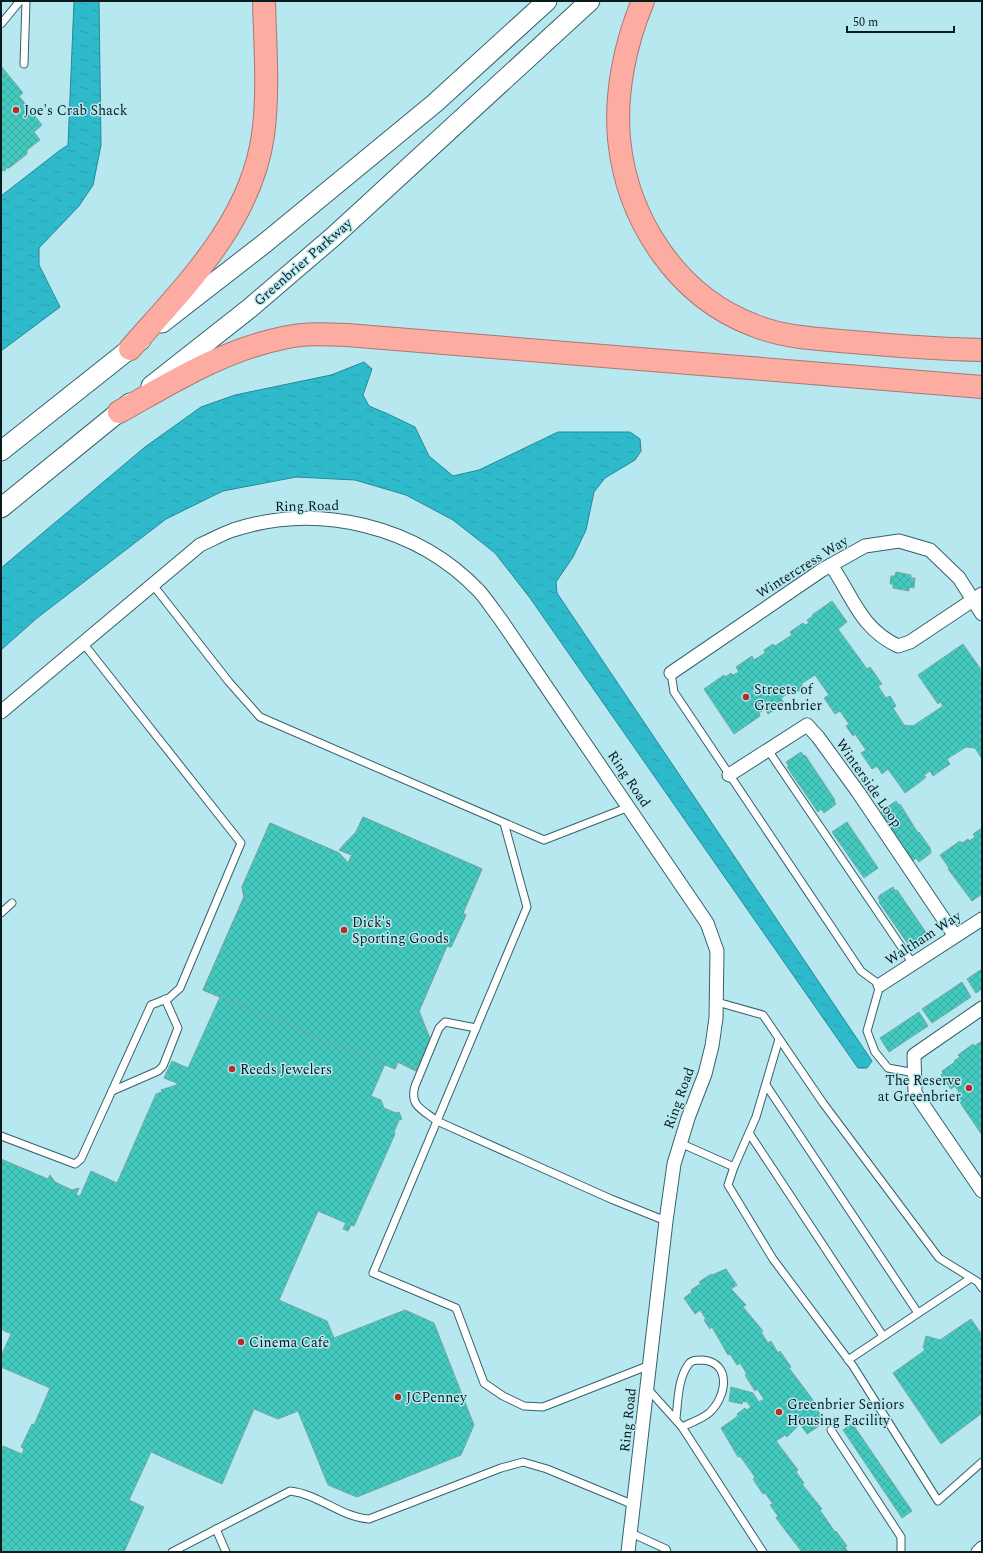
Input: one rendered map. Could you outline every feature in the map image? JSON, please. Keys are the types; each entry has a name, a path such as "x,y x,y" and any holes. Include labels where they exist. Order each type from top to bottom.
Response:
{"highway":[{"path":"130,349 196,274 217,245 241,204 254,173 263,136 265,114 264,1"},
{"path":"643,1 626,53 620,86 619,139 627,177 649,234 661,253 686,283 713,305 726,313 753,326 768,330 824,340 891,346 982,350"},
{"path":"119,412 198,368 255,345 284,338 321,334 982,387"}],"main road":[{"path":"1,451 265,243 430,107 547,1"},
{"name":"Greenbrier Parkway","path":"1,508 250,308 334,236 590,1"}],"street":[{"name":"Ring Road","path":"1,712 200,545 232,530 262,523 292,520 352,522 405,538 429,551 452,568 479,592 501,620 629,807 711,931 717,951 717,1002 712,1046 705,1074 674,1164 666,1221 628,1552"},
{"name":"Wintercress Way","path":"671,673 830,565 864,546 899,541 930,550 977,597 982,614"},
{"path":"830,565 865,622 879,636 898,646 910,642 977,597"},
{"name":"Winterside Loop","path":"729,775 807,724 818,736 858,792 956,936"},
{"name":"Waltham Way","path":"880,985 982,919"},
{"path":"982,1008 914,1055 915,1093 982,1191"},
{"path":"978,1552 982,1548"}],"lane":[{"path":"1,24 20,1"},
{"path":"24,64 26,1"},
{"path":"153,585 229,682 260,717 544,840 629,807"},
{"path":"1,1136 75,1164 81,1159 151,1005 165,999 180,988 241,843 84,643"},
{"path":"671,673 674,692 729,775 861,971 880,985 867,1031 875,1052 888,1068 915,1073"},
{"path":"768,750 913,964"},
{"path":"504,823 527,908 373,1273 456,1308 484,1384 502,1396 524,1406 543,1407 650,1365"},
{"path":"1,913 12,903"},
{"path":"112,1091 158,1071 163,1066 178,1028 165,999"},
{"path":"717,1002 762,1015 823,1103 939,1258 978,1282 982,1288"},
{"path":"476,1028 445,1022 439,1028 413,1095 416,1105 438,1121 611,1199 666,1221"},
{"path":"779,1039 756,1117 734,1167 728,1185 773,1259 848,1360 938,1501 982,1462"},
{"path":"766,1085 918,1313"},
{"path":"749,1134 883,1336"},
{"path":"680,1143 734,1167"},
{"path":"848,1360 971,1278"},
{"path":"676,1418 681,1378 689,1363 696,1360 711,1360 721,1369 724,1378 718,1403 709,1414 682,1427"},
{"path":"647,1388 676,1418 762,1552"},
{"path":"831,1430 901,1537 901,1552"},
{"path":"172,1552 290,1491 304,1492 356,1518 369,1519 501,1468 523,1462 547,1469 634,1504"},
{"path":"216,1529 226,1552"},
{"path":"631,1533 666,1549 667,1552"}],"water":[{"path":"74,1 99,1 101,145 93,185 79,206 39,248 39,265 60,307 1,351 1,196 68,145"},
{"path":"364,362 372,369 363,395 369,406 415,427 429,456 453,476 479,470 558,432 630,432 640,439 641,451 635,460 605,478 594,492 586,530 573,557 556,582 557,593 872,1061 867,1068 858,1068 530,598 495,553 453,520 406,495 355,480 296,477 223,491 166,519 37,618 1,650 1,568 145,447 201,407 235,395 331,375"}],"building":[{"name":"Joe's Crab Shack","path":"1,66 23,93 19,96 42,125 34,132 40,140 27,150 27,154 9,168 6,168 5,171 1,170"},
{"path":"896,572 911,575 911,578 915,578 914,588 909,587 909,591 893,588 893,584 890,584 891,576 895,576"},
{"name":"Streets of Greenbrier","path":"832,601 847,622 838,629 867,669 870,667 882,684 878,686 886,698 890,696 896,706 893,708 904,725 913,726 943,706 940,702 938,704 918,675 963,644 982,671 980,675 982,678 982,759 975,748 966,747 947,759 950,764 933,776 930,771 924,775 926,777 905,793 888,769 882,774 877,766 872,769 861,753 866,750 855,734 853,736 846,726 849,724 840,711 835,714 824,698 829,695 815,675 801,684 804,688 793,694 791,691 781,698 784,703 768,714 765,709 759,713 760,716 734,734 704,689 724,675 725,677 731,673 733,675 739,672 736,667 752,656 754,660 765,653 764,650 773,644 775,646 792,635 790,632 803,623 805,625 809,623 807,620 813,616 812,615"},
{"path":"801,752 804,756 805,755 835,800 834,801 836,804 824,813 821,809 818,812 787,767 789,766 786,762"},
{"path":"896,801 899,805 900,804 918,833 919,832 930,848 931,853 919,862 916,858 913,861 882,816 881,812"},
{"path":"363,817 482,869 463,913 466,915 451,947 447,946 419,1011 430,1039 416,1071 398,1062 395,1069 385,1064 371,1096 381,1100 384,1108 396,1113 399,1112 402,1119 399,1120 394,1132 395,1134 354,1226 351,1225 348,1231 343,1229 346,1223 318,1211 279,1300 327,1321 334,1338 405,1310 434,1323 474,1425 461,1455 357,1497 328,1485 298,1411 278,1419 254,1409 222,1484 151,1452 129,1500 144,1507 124,1552 1,1552 1,1451 3,1446 22,1454 24,1449 21,1447 32,1424 34,1425 50,1388 1,1367 1,1356 11,1334 1,1329 1,1159 48,1179 50,1175 55,1182 72,1190 79,1188 76,1195 80,1196 91,1171 117,1183 156,1094 162,1092 161,1090 179,1084 164,1078 172,1061 188,1068 220,997 203,990 244,897 242,887 270,823 339,853 348,863 352,855 339,850 356,832"},
{"name":"Dick's Sporting Goods","path":"363,817 482,869 463,913 466,915 451,947 447,946 419,1011 430,1039 416,1071 398,1062 395,1069 203,990 244,897 242,887 270,823 339,853 348,863 352,855 339,850 356,832"},
{"path":"847,822 878,868 864,878 832,832"},
{"path":"982,828 982,894 972,901 948,869 949,868 940,855 960,841 962,843 968,839 969,841 975,837 973,834"},
{"path":"893,887 895,891 897,890 927,934 926,935 928,938 916,948 913,944 910,947 879,902 880,901 878,898 880,895"},
{"path":"982,969 982,989 976,993 967,979"},
{"path":"962,982 971,997 932,1023 922,1009"},
{"path":"919,1012 928,1026 889,1052 880,1038"},
{"name":"The Reserve at Greenbrier","path":"982,1041 982,1135 955,1095 959,1092 955,1086 951,1089 941,1075 943,1073 942,1071 960,1057 958,1055 973,1044 974,1046"},
{"name":"Greenbrier Seniors Housing Facility","path":"726,1269 737,1285 731,1289 746,1305 743,1307 763,1331 761,1332 768,1343 771,1341 778,1353 780,1351 791,1367 789,1368 816,1404 814,1405 822,1417 816,1422 819,1426 807,1434 800,1424 787,1437 785,1435 776,1441 798,1470 796,1472 804,1483 802,1484 822,1509 820,1510 835,1532 836,1531 847,1546 845,1547 848,1552 802,1552 776,1518 778,1516 770,1505 773,1504 765,1493 763,1494 753,1479 755,1477 740,1456 738,1457 721,1428 738,1416 737,1414 745,1408 747,1410 751,1407 747,1402 743,1401 742,1404 729,1401 731,1387 753,1393 759,1402 764,1399 757,1389 755,1391 745,1375 747,1374 740,1363 737,1365 730,1354 728,1355 712,1327 710,1329 704,1320 706,1319 700,1310 695,1314 684,1298 692,1292 691,1290 700,1284 702,1286 699,1282 711,1274 712,1275"},
{"path":"971,1319 982,1335 982,1413 941,1444 893,1373 924,1351 925,1348 923,1348 926,1336 940,1340"},
{"path":"852,1423 912,1511 902,1518 843,1430"}],"place":[{"name":"Joe's Crab Shack","path":"16,110"},
{"name":"Streets of Greenbrier","path":"746,697"},
{"name":"Dick's Sporting Goods","path":"344,930"},
{"name":"Reeds Jewelers","path":"232,1069"},
{"name":"The Reserve at Greenbrier","path":"969,1088"},
{"name":"Cinema Cafe","path":"241,1342"},
{"name":"JCPenney","path":"398,1397"},
{"name":"Greenbrier Seniors Housing Facility","path":"779,1412"}]}
